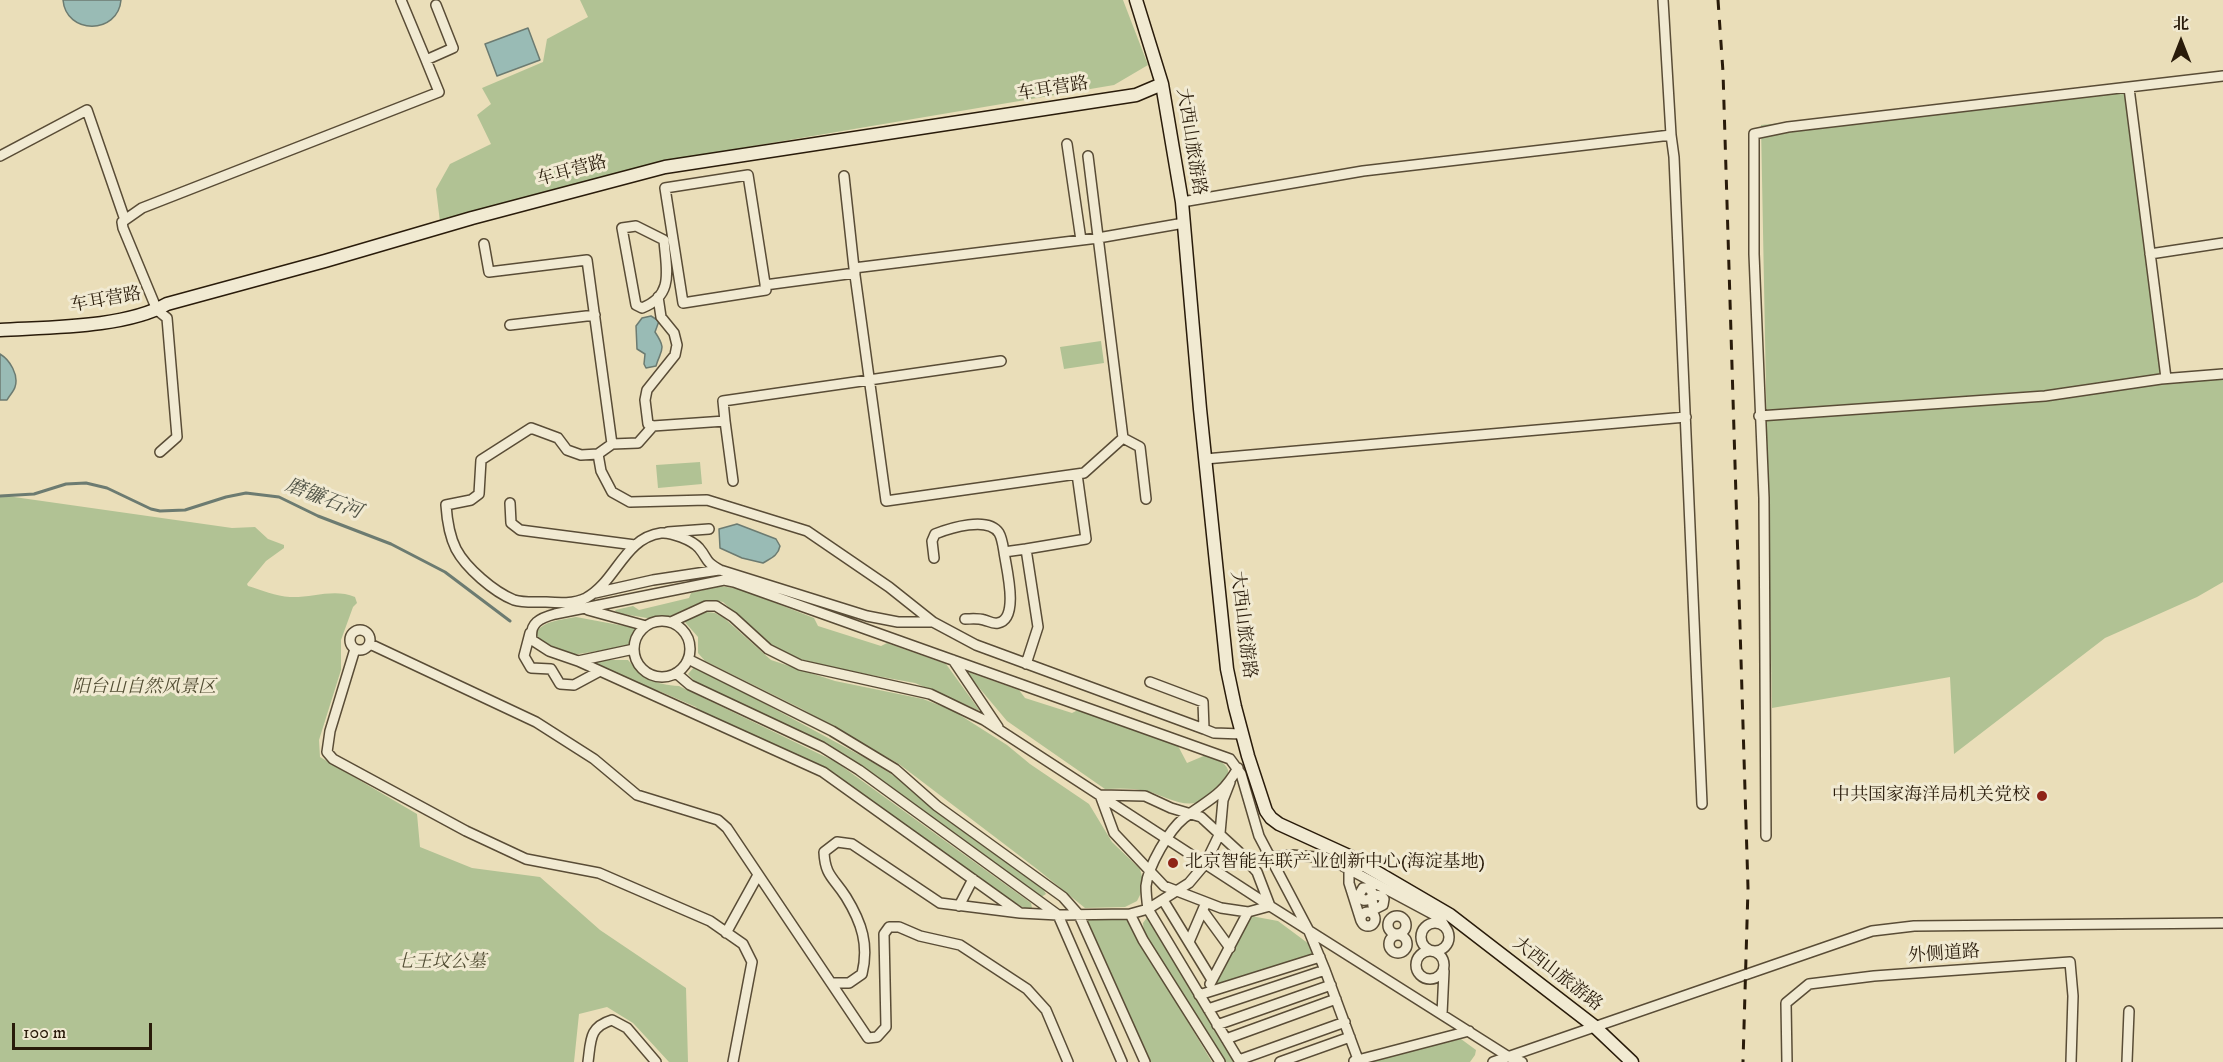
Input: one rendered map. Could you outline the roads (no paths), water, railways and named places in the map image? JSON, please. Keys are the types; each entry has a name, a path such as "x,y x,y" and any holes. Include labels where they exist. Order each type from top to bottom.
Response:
{"street":[{"path":"160,452 177,437 167,318 157,310 122,222 142,208 439,92 401,0"},
{"name":"大西山旅游路","path":"1136,0 1162,84 1182,202 1227,669 1242,734 1266,811 1279,824 1348,856 1450,915 1594,1026 1632,1062"},
{"path":"1663,0 1674,157 1702,804"},
{"path":"426,60 453,48 436,5"},
{"path":"1766,836 1764,498 1754,254 1754,134 1788,127 2223,76"},
{"name":"车耳营路","path":"0,330 69,326 142,316 167,304 665,166 1137,96 1162,84"},
{"path":"2129,88 2166,378"},
{"path":"0,156 87,110 125,219"},
{"path":"1182,202 1363,171 1671,135"},
{"path":"1067,144 1081,240"},
{"path":"1088,156 1123,438"},
{"path":"748,175 765,285 766,290 683,303 665,188 748,175"},
{"path":"844,176 854,270 886,501 1084,473 1123,438"},
{"path":"765,285 854,270 1098,238 1184,223"},
{"path":"636,226 664,240 665,290 658,297 651,305 642,308 636,305 622,228 636,226"},
{"path":"2150,254 2223,243"},
{"path":"484,244 489,272 587,260 612,444"},
{"path":"658,297 661,316 674,333 677,345 675,355 647,390 645,400 648,424 653,426 724,421"},
{"path":"510,325 595,315"},
{"path":"732,481 723,401 1000,361"},
{"path":"1759,416 2045,396 2166,378 2223,374"},
{"path":"1205,459 1686,417"},
{"path":"653,426 638,443 612,444 598,454 581,455 567,450 558,438 531,428 481,460 479,494 471,500 446,505 447,525 457,551 482,580 515,600 528,602 566,603 584,599 595,593 653,580 720,570"},
{"path":"1123,438 1140,447 1146,499"},
{"path":"598,454 601,471 612,492 630,502 707,500 807,531 889,586 933,622 976,645 1214,733 1242,734"},
{"path":"1004,552 1086,539 1077,474"},
{"path":"510,502 511,523 520,530 635,545"},
{"path":"934,558 932,541 935,534 952,526 986,524 993,526 1000,534 1011,600 1009,613 1003,621 996,624 983,619 965,619"},
{"path":"595,593 642,539 662,533 709,529"},
{"path":"662,533 679,537 698,547 707,563 720,570 867,616 898,622 933,622"},
{"path":"1026,549 1038,627 1026,664"},
{"path":"600,671 568,686 560,684 551,669 531,668 525,661 524,650 536,621 544,617 724,580 1225,757 1238,768 1259,836 1308,929 1326,970 1350,1037 1356,1061 1469,1031"},
{"path":"670,622 685,632 689,640 688,659 676,673 667,676 648,673 640,667 634,649 639,632 653,622 670,622 706,606 716,606 733,617 768,649 801,665 930,694 984,720 1270,906 1511,1059 1522,1062"},
{"path":"586,609 646,626"},
{"path":"532,628 532,640 537,645 600,671 823,772 1020,913"},
{"path":"370,644 370,637 366,631 356,630 351,635 350,641 355,649 330,730 327,752 333,759 466,831 526,859 599,873 710,921 743,944 752,962 733,1062"},
{"path":"355,649 362,650 370,644"},
{"path":"370,644 536,722 594,759 637,795 718,820 727,828 867,1038 877,1037 886,1027 884,934 889,927 899,927 920,936 960,945 1027,989 1046,1010 1068,1062"},
{"path":"578,662 634,649"},
{"path":"688,659 832,731 895,769 937,806 1063,897 1079,915 1144,1062"},
{"path":"953,660 1001,731"},
{"path":"676,673 690,685 822,747 841,759 1058,915 1122,1062"},
{"path":"1150,682 1203,702 1204,729"},
{"path":"831,983 849,983 862,974 866,959 863,928 846,897 825,869 824,852 837,842 852,844 940,903 1020,913 1130,914 1148,909 1189,883 1205,864 1220,833 1223,800 1238,768"},
{"path":"1230,782 1217,797 1182,819 1167,838 1146,885 1148,909 1202,994 1208,1009 1239,1061 1345,1022"},
{"path":"1100,795 1145,796 1201,817 1220,833 1257,872 1270,906"},
{"path":"1100,795 1114,833 1164,886 1205,907 1248,912 1270,906"},
{"path":"1270,857 1292,855 1328,858 1440,918 1449,937 1446,945 1440,950 1423,953 1417,960 1417,969 1419,974 1427,979 1436,978 1444,968"},
{"path":"1348,870 1349,883 1361,921"},
{"path":"726,933 759,875"},
{"path":"959,906 973,879"},
{"path":"1367,880 1359,895 1361,899 1371,898"},
{"path":"1038,901 1051,899 1054,896 1052,889"},
{"path":"1390,919 1399,916 1405,920 1406,928 1398,934 1389,930 1387,924 1400,897"},
{"path":"1163,900 1212,980"},
{"path":"1189,942 1205,907"},
{"path":"1205,907 1230,948"},
{"path":"1202,994 1220,966 1248,912"},
{"path":"1130,914 1143,940 1220,1062"},
{"path":"1442,1014 1443,959 1422,943 1422,931 1433,923 1441,925 1446,930"},
{"path":"1493,1062 1511,1059 1594,1026 1872,931 1914,926 2223,923"},
{"path":"1202,994 1320,957"},
{"name":"外侧道路","path":"1787,1062 1786,1003 1809,984 1874,976 2070,962 2073,996 2071,1062"},
{"path":"1202,963 1220,966"},
{"path":"1208,1009 1326,970"},
{"path":"1217,1025 1331,985"},
{"path":"1226,1039 1336,999"},
{"path":"2127,1062 2129,1011"},
{"path":"588,1062 591,1036 599,1024 612,1020 627,1028 656,1062"},
{"path":"1280,1062 1350,1037"}],"water":[{"path":"63,0 121,0 118,11 111,20 102,25 92,26 82,25 73,20 66,11"},
{"path":"528,28 540,60 497,76 485,44"},
{"path":"651,316 659,321 655,332 662,349 656,366 646,368 645,354 637,349 636,326 642,318"},
{"path":"0,354 10,364 16,378 14,389 7,400 0,400"},
{"path":"737,524 776,539 780,546 778,552 763,563 742,558 720,548 719,529"}],"waterway":[{"name":"磨镰石河","path":"0,496 34,494 66,484 86,483 107,488 160,511 185,510 246,493 279,497 318,516 391,544 445,572 510,621"}],"railway":[{"path":"1718,0 1723,72 1748,888 1743,1062"}],"place":[{"name":"中共国家海洋局机关党校","path":"2042,796"},
{"name":"北京智能车联产业创新中心(海淀基地)","path":"1173,863"}],"park label":[{"name":"阳台山自然风景区","path":"144,688"},
{"name":"七王坟公墓","path":"441,963"}]}
